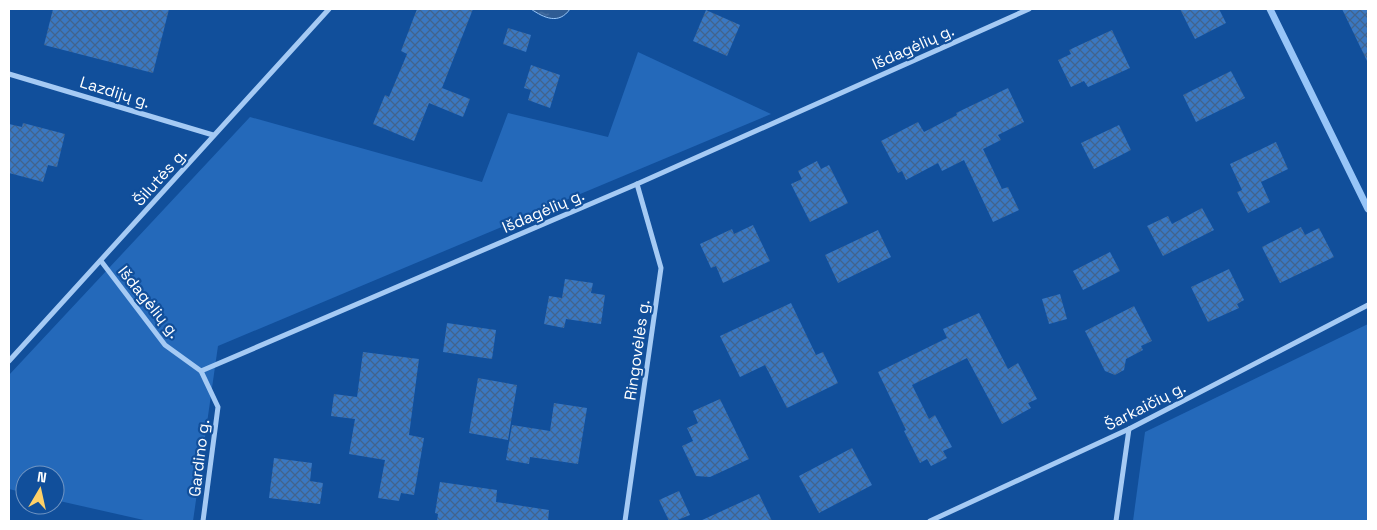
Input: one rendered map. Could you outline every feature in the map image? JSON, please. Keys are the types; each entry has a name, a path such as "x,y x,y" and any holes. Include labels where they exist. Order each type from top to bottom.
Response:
{"street":[{"name":"Šilutės g.","path":"9,361 329,9"},
{"name":"Išdagėlių g.","path":"101,261 165,345 201,371 637,184 1029,9"},
{"name":"Lazdijų g.","path":"9,74 214,135"},
{"name":"Ringovėlės g.","path":"625,521 661,268 637,184"},
{"name":"Šarkaičių g.","path":"930,521 1129,429 1368,306"},
{"name":"Gardino g.","path":"201,371 218,407 203,521"},
{"path":"1116,521 1129,429"}],"shaded area":[{"path":"638,52 771,114 218,346 193,521 148,521 65,502 65,465 15,465 15,490 9,489 9,375 250,117 482,182 508,113 608,137"},
{"path":"1368,324 1368,521 1133,521 1145,432"}],"water":[{"path":"531,9 570,9 561,17 551,18"}],"building":[{"path":"53,9 169,9 153,73 44,45"},
{"path":"417,9 473,9 442,88 470,99 463,117 429,103 414,141 373,124 385,95 389,97 407,54 401,51"},
{"path":"1180,9 1219,9 1226,23 1195,39"},
{"path":"1342,9 1368,9 1368,63"},
{"path":"706,10 740,25 727,56 693,41"},
{"path":"508,28 531,35 526,52 503,44"},
{"path":"1112,30 1130,68 1088,87 1084,81 1071,87 1058,60 1071,54 1069,50"},
{"path":"531,65 560,75 550,108 528,100 531,90 524,88"},
{"path":"1231,71 1245,98 1196,122 1183,95"},
{"path":"1008,88 1024,122 998,135 1001,140 983,149 1002,189 1008,187 1019,210 993,222 964,160 942,171 938,163 906,180 902,171 898,173 881,141 918,122 924,132 957,115 956,113"},
{"path":"23,123 65,134 57,167 48,165 43,182 9,173 9,124 22,127"},
{"path":"1119,125 1131,150 1094,169 1081,143"},
{"path":"1276,142 1288,169 1261,182 1270,202 1248,213 1237,192 1242,190 1230,164"},
{"path":"817,161 821,169 829,165 848,203 810,222 791,184 802,179 798,171"},
{"path":"1202,208 1214,230 1163,256 1147,226 1168,216 1172,224"},
{"path":"753,225 770,261 723,283 716,266 711,268 700,244 732,229 734,234"},
{"path":"1301,227 1305,235 1319,228 1334,257 1280,283 1262,247"},
{"path":"878,230 891,257 838,283 825,255"},
{"path":"1110,252 1120,271 1083,290 1073,271"},
{"path":"1229,269 1244,300 1237,304 1239,308 1208,322 1191,287"},
{"path":"565,279 593,283 591,293 605,295 601,324 566,319 564,328 544,324 549,296 562,298"},
{"path":"1060,294 1067,319 1049,324 1042,299"},
{"path":"791,303 816,355 823,352 838,383 787,408 765,365 740,377 720,336"},
{"path":"1134,306 1152,341 1141,346 1143,350 1126,359 1124,370 1115,375 1105,371 1085,331"},
{"path":"979,313 1008,369 1018,363 1037,399 1028,403 1031,408 1002,424 967,358 912,385 929,419 935,415 952,447 943,451 947,458 931,466 927,459 920,463 878,372 947,338 943,329"},
{"path":"447,323 496,330 492,359 443,352"},
{"path":"363,352 419,359 409,435 424,438 414,495 401,493 399,501 378,498 385,460 349,454 355,419 331,416 334,394 357,397"},
{"path":"478,378 517,385 508,440 469,433"},
{"path":"720,399 749,459 710,477 696,476 682,446 693,441 687,428 698,423 693,411"},
{"path":"554,403 587,408 578,464 530,457 529,464 506,460 512,425 550,431"},
{"path":"852,448 872,485 819,513 799,476"},
{"path":"274,458 312,463 310,481 323,483 320,504 269,498"},
{"path":"440,482 497,490 496,502 549,510 548,521 437,521 438,514 435,513"},
{"path":"679,491 690,515 675,521 669,521 659,500"},
{"path":"759,494 772,521 700,521"}],"waterway":[{"path":"1270,9 1368,209"}]}
